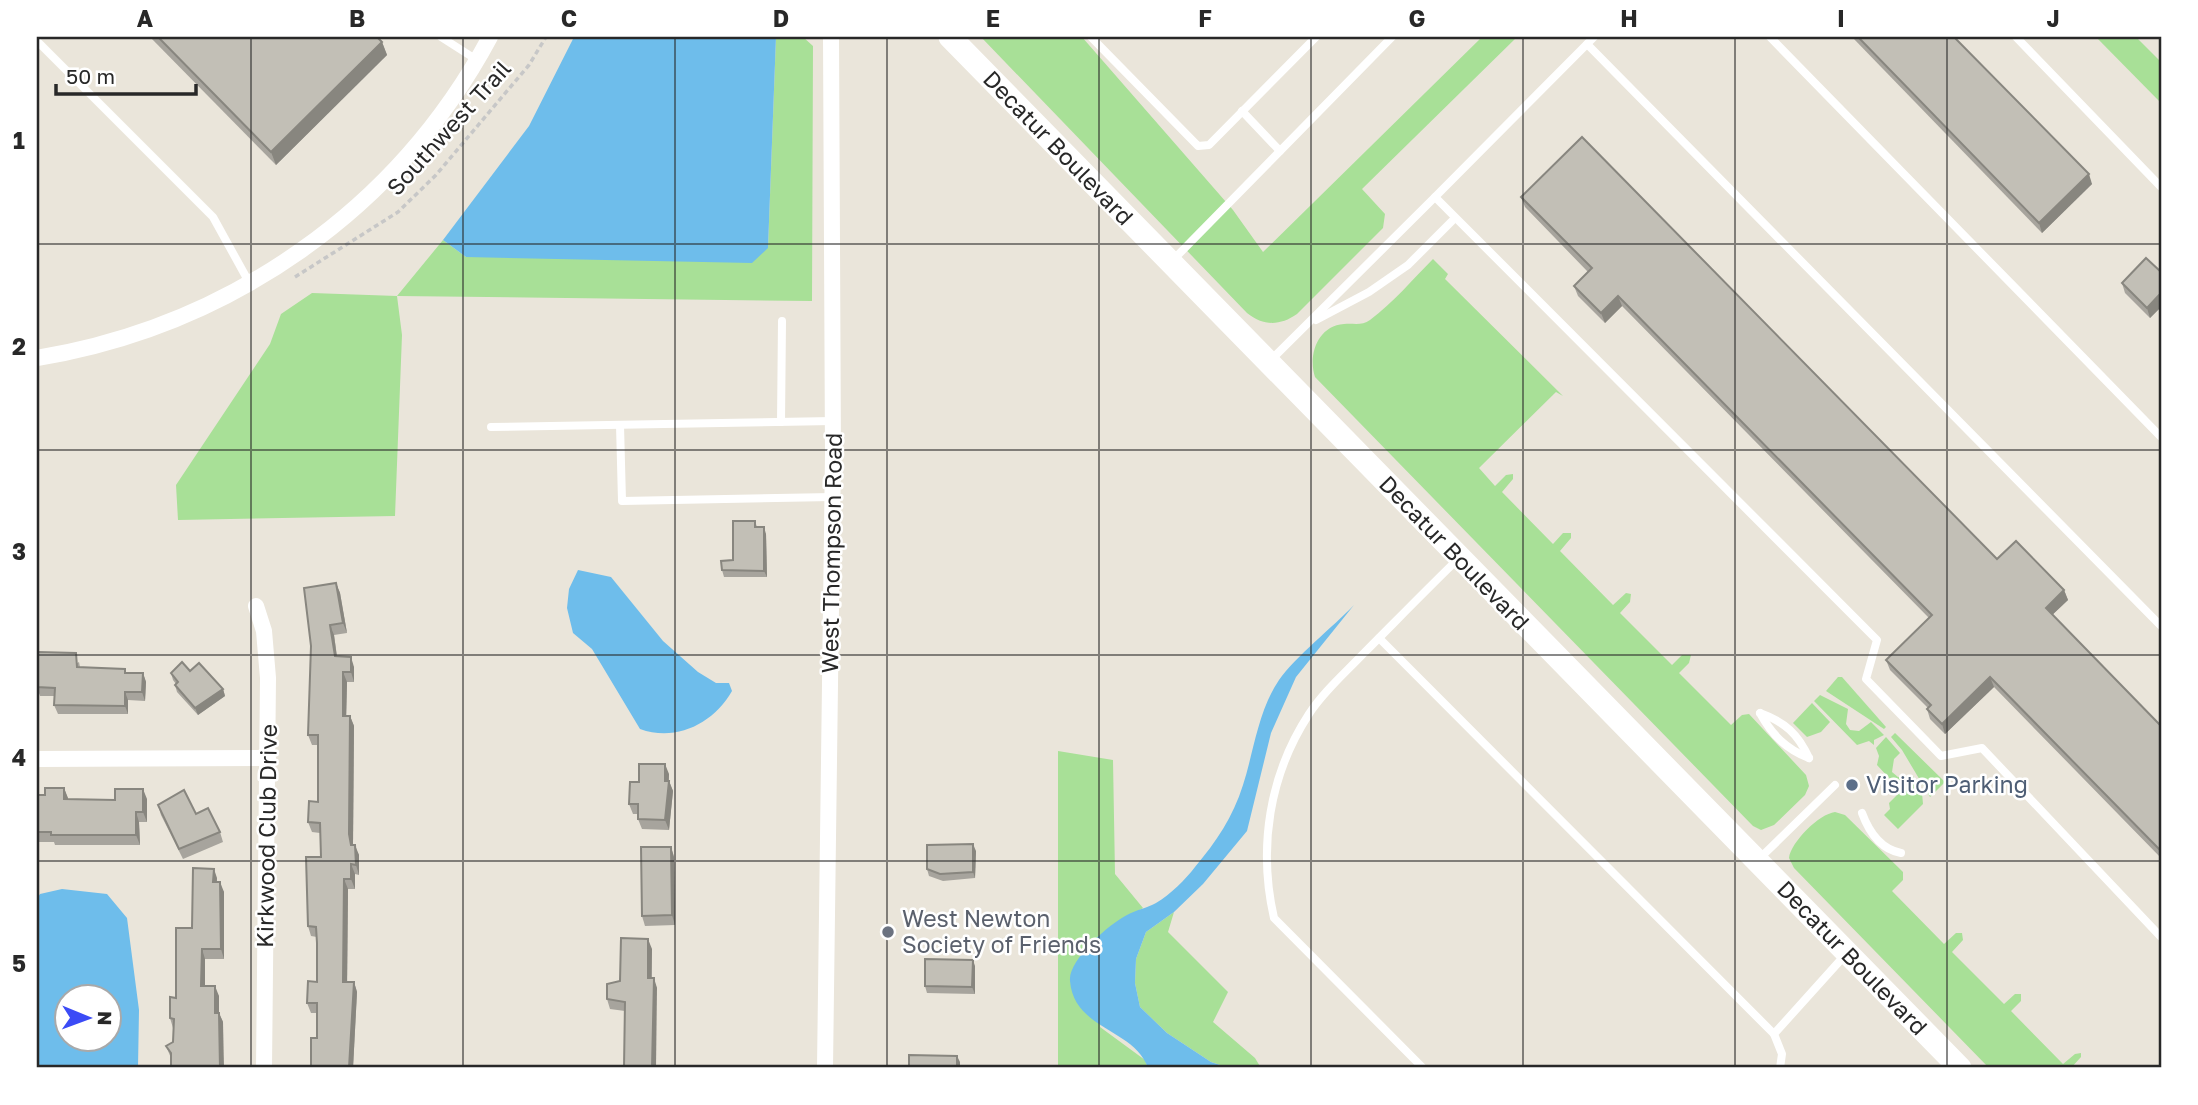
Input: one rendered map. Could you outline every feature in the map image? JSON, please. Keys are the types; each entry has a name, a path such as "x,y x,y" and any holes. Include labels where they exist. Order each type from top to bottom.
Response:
{"street":[{"path":"37,358 97,346 194,313 250,284 304,250 372,194 422,140 490,37"},
{"name":"West Thompson Road","path":"825,1068 833,497 831,37"},
{"name":"Decatur Boulevard","path":"950,37 1960,1068"},
{"name":"Kirkwood Club Drive","path":"256,606 266,648 268,758 264,1068"},
{"path":"37,758 268,758"}],"lane":[{"path":"441,37 477,60"},
{"path":"1091,37 1198,146 1209,145 1316,37"},
{"path":"1170,263 1392,37"},
{"path":"1268,363 1594,37"},
{"path":"1770,37 2161,437"},
{"path":"2016,37 2161,187"},
{"path":"37,41 213,217 250,284"},
{"path":"1587,44 2161,626"},
{"path":"1242,111 1280,151"},
{"path":"1435,197 1877,640 1866,679 1941,756 1982,748 2161,937"},
{"path":"1307,325 1369,292 1408,265 1455,218"},
{"path":"780,422 782,321"},
{"path":"491,428 833,422"},
{"path":"620,425 622,501 833,497"},
{"path":"1423,1068 1274,918 1266,885 1265,838 1271,805 1296,738 1309,713 1459,558"},
{"path":"1379,638 1774,1034 1782,1054 1780,1068"},
{"path":"1760,713 1781,720 1801,740 1809,758 1791,751 1770,731 1760,713"},
{"path":"1757,861 1835,785"},
{"path":"1862,813 1869,831 1889,851 1900,853"},
{"path":"1774,1034 1847,953"}],"path":[{"name":"Southwest Trail","path":"295,277 398,212 436,175 529,65 547,37"}],"green space":[{"path":"776,37 803,37 813,46 812,301 397,296 443,240 466,257 768,248"},
{"path":"981,37 1082,37 1233,210 1263,252 1482,37 1517,37 1362,189 1385,214 1383,228 1297,314 1284,321 1272,323 1247,313"},
{"path":"2096,37 2136,37 2161,62 2161,103"},
{"path":"1433,259 1448,274 1445,279 1563,396 1556,392 1479,468 1495,486 1506,475 1513,474 1513,479 1502,492 1553,544 1563,533 1571,533 1571,538 1560,551 1613,605 1626,593 1631,594 1630,602 1620,613 1672,665 1682,655 1691,655 1689,663 1679,673 1731,725 1742,715 1749,714 1806,775 1809,786 1805,795 1774,825 1761,830 1753,826 1315,377 1314,352 1321,336 1327,330 1370,320 1395,299"},
{"path":"312,293 397,296 402,335 395,516 178,520 176,485 270,344 281,314"},
{"path":"1838,677 1842,677 1886,727 1884,729 1826,691"},
{"path":"1820,695 1848,709 1846,724 1850,730 1859,731 1871,722 1884,735 1874,740 1874,745 1869,741 1857,745 1814,701"},
{"path":"1812,703 1830,722 1821,732 1807,737 1793,723"},
{"path":"1895,733 1945,782 1930,797 1902,750 1891,737"},
{"path":"1886,737 1900,753 1894,759 1892,772 1898,777 1913,776 1922,793 1923,804 1898,829 1884,815 1890,809 1889,803 1901,791 1877,765 1879,756 1876,748"},
{"path":"1058,751 1113,760 1115,874 1143,908 1111,927 1100,1027 1145,1060 1148,1068 1058,1068"},
{"path":"1835,812 1845,815 1903,872 1903,880 1892,891 1944,944 1956,933 1962,933 1963,940 1952,952 2004,1004 2015,994 2021,994 2021,1001 2011,1011 2063,1064 2075,1054 2081,1053 2081,1057 2071,1068 1989,1068 1794,868 1789,858 1800,837 1821,818"},
{"path":"1174,912 1168,932 1228,992 1213,1022 1255,1058 1261,1068 1229,1068 1211,1062 1167,1033 1140,1007 1135,983 1136,959 1146,932"}],"water":[{"path":"574,37 776,37 768,248 752,263 466,257 443,240 529,126"},
{"path":"578,570 611,577 663,641 698,672 716,683 729,683 732,691 715,713 680,731 667,733 640,729 592,649 573,633 567,608 569,589"},
{"path":"1354,605 1296,677 1271,733 1247,831 1203,884 1174,912 1146,932 1136,959 1135,983 1140,1007 1167,1033 1211,1062 1229,1068 1148,1068 1131,1045 1082,1010 1074,997 1071,973 1082,953 1110,926 1167,895 1203,858 1234,808 1261,718 1279,680"},
{"path":"62,889 107,894 127,918 139,1010 138,1068 37,1068 37,899 40,894"}],"building":[{"path":"158,37 377,37 382,42 271,152"},
{"path":"1858,37 1954,37 2089,174 2039,223"},
{"path":"1582,137 1997,559 2016,541 2064,590 2046,608 2161,726 2161,851 1990,677 1942,724 1927,709 1931,705 1886,660 1932,615 1618,296 1601,313 1574,286 1592,268 1521,197"},
{"path":"2146,258 2161,272 2161,293 2147,308 2122,283"},
{"path":"733,521 755,521 755,527 764,527 764,571 722,570 721,561 733,560"},
{"path":"336,583 343,623 330,625 335,656 351,657 351,672 343,672 343,716 350,716 349,834 351,845 355,845 356,865 351,864 351,879 344,879 343,982 354,982 349,1068 311,1068 311,1038 317,1038 317,1003 307,1003 308,981 317,982 317,943 316,927 308,926 306,857 321,857 320,823 308,822 309,801 318,802 318,735 308,735 311,646 304,588"},
{"path":"38,652 76,653 77,667 125,669 125,673 143,673 142,692 125,692 125,706 54,705 55,688 37,687"},
{"path":"182,662 190,671 199,663 223,689 195,708 175,685 178,682 171,673"},
{"path":"639,764 665,764 665,781 669,781 665,820 638,819 638,804 629,804 630,782 639,782"},
{"path":"45,788 64,788 64,799 115,800 115,789 143,789 143,812 136,812 136,835 51,835 51,832 37,832 37,795 45,795"},
{"path":"184,790 196,814 208,808 220,832 179,849 158,805"},
{"path":"973,844 973,872 940,874 927,869 927,845"},
{"path":"641,847 671,847 672,915 642,916"},
{"path":"193,868 214,869 213,882 220,882 221,949 202,949 201,986 215,986 215,1013 219,1013 220,1068 171,1068 171,1053 166,1046 173,1042 174,1019 170,1018 170,997 176,998 176,928 192,928"},
{"path":"621,938 648,939 648,978 654,978 652,1068 624,1068 625,1002 607,999 607,984 620,981"},
{"path":"925,959 973,960 972,987 925,986"},
{"path":"909,1055 957,1056 957,1068 909,1068"}],"place":[{"name":"Visitor Parking","path":"1852,785"},
{"name":"West Newton Society of Friends","path":"888,932"}]}
